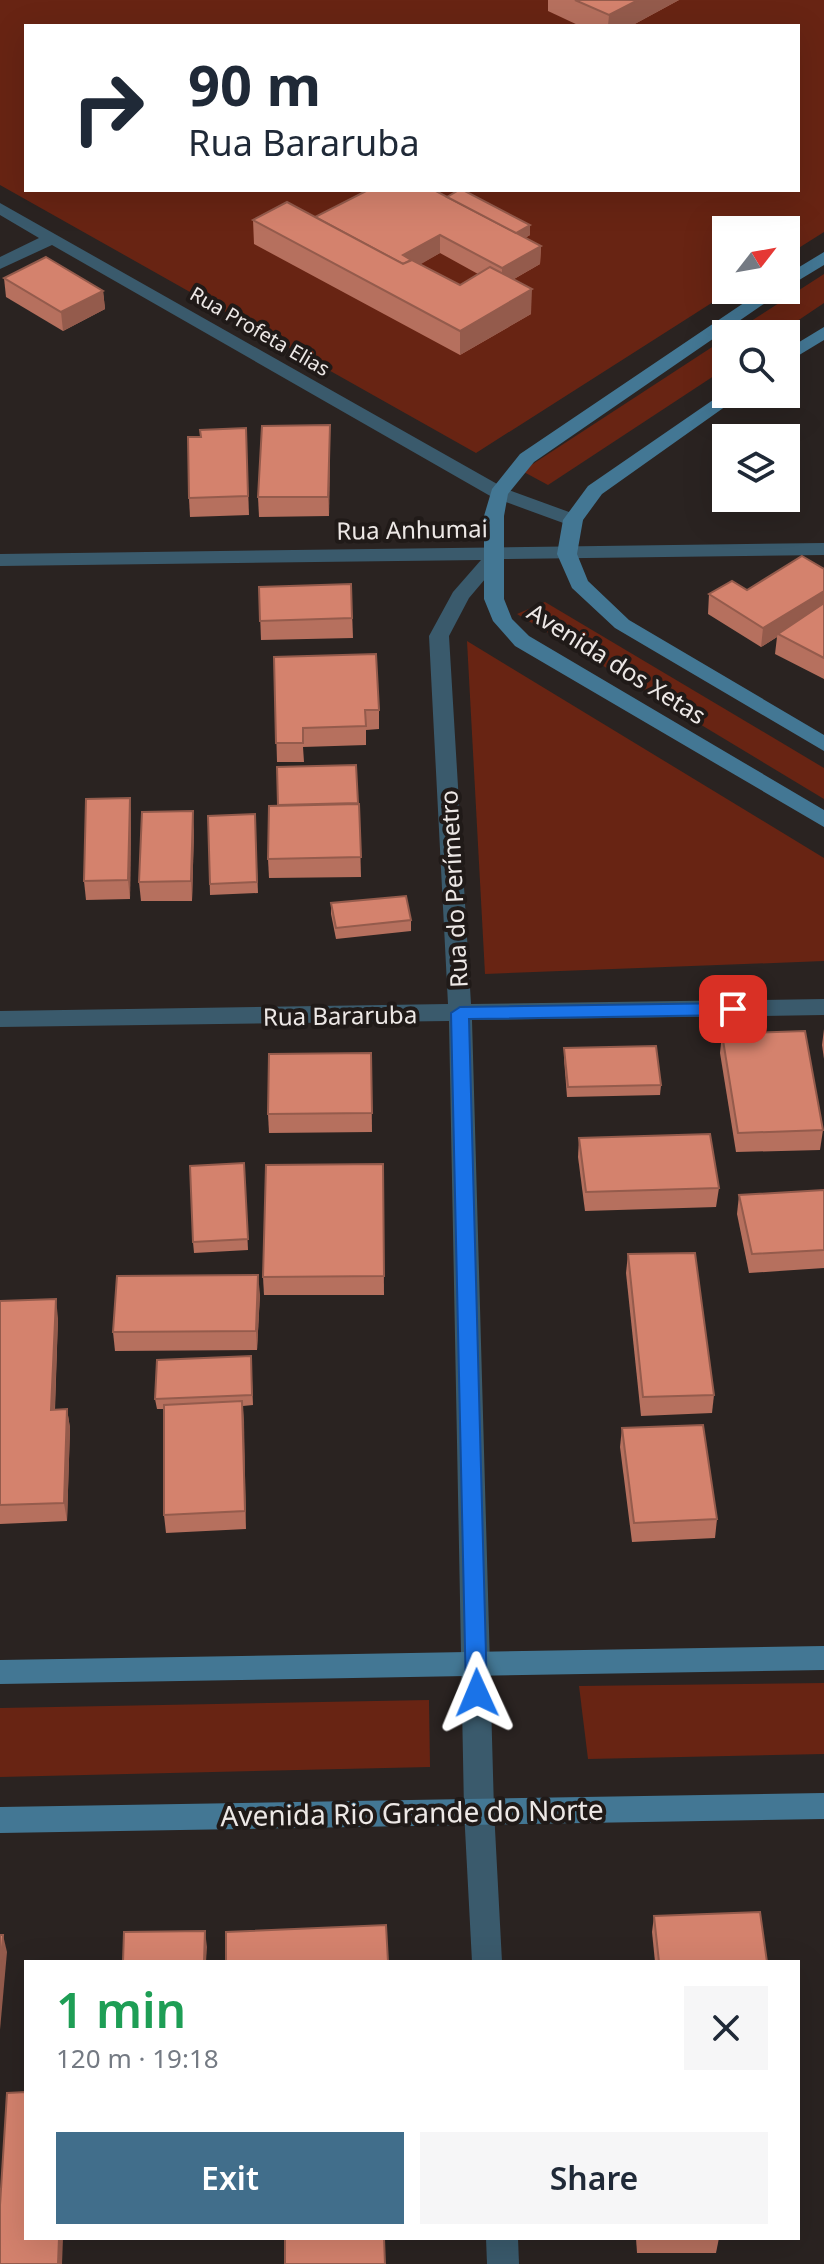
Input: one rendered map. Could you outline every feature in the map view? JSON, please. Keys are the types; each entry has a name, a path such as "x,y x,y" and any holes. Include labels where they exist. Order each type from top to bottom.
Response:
{"street":[{"name":"Rua Profeta Elias","path":"0,208 499,493 573,520"},
{"path":"0,264 52,238"},
{"path":"800,273 824,257"},
{"path":"499,493 527,458 754,304"},
{"path":"800,348 824,332"},
{"path":"567,554 573,520 595,490 714,408"},
{"name":"Avenida dos Xetas","path":"499,493 494,516 494,599 503,621 522,641 824,820"},
{"name":"Rua Anhumai","path":"0,560 824,549"},
{"name":"Rua do Perímetro","path":"487,1960 479,1810 460,1013 439,636 460,596 496,554"},
{"name":"Avenida dos Xetas","path":"567,554 579,584 622,624 824,744"},
{"name":"Rua Bararuba","path":"0,1019 824,1007"},
{"path":"0,1672 824,1658"},
{"name":"Avenida Rio Grande do Norte","path":"0,1820 824,1806"},
{"path":"502,2240 503,2264"}],"shaded area":[{"path":"0,0 824,0 824,232 800,247 800,216 712,216 712,303 476,453 0,185"},
{"path":"824,274 824,303 799,320 753,320 778,304 800,304 800,289"},
{"path":"712,347 712,377 548,485 522,471"},
{"path":"545,602 824,768 824,799 517,614"},
{"path":"467,641 824,858 824,961 485,974"},
{"path":"824,1683 824,1754 588,1759 579,1686"},
{"path":"429,1700 430,1767 0,1777 0,1708"}],"building":[{"path":"575,0 638,0 609,15"},
{"path":"364,192 438,192 541,246 502,268 440,235 403,255 411,260 403,264 315,217"},
{"path":"456,192 467,192 530,225 516,233 447,197"},
{"path":"287,202 403,264 412,260 460,285 490,267 532,289 460,331 253,220"},
{"path":"46,257 103,291 61,312 4,278"},
{"path":"330,425 328,497 258,497 262,426"},
{"path":"246,428 248,496 189,498 188,437 201,437 200,430"},
{"path":"802,556 824,569 824,591 763,628 709,594 732,581 747,590"},
{"path":"351,584 352,618 260,621 259,587"},
{"path":"824,603 824,658 778,634"},
{"path":"376,654 379,710 365,710 366,726 303,728 303,743 276,743 274,657"},
{"path":"356,765 358,803 278,805 277,767"},
{"path":"130,798 128,880 84,881 86,799"},
{"path":"359,804 361,857 268,859 269,806"},
{"path":"193,811 191,881 139,882 142,812"},
{"path":"255,814 257,882 210,884 208,816"},
{"path":"406,896 411,920 336,928 331,903"},
{"path":"805,1031 823,1130 738,1133 722,1034"},
{"path":"656,1046 661,1085 568,1087 564,1048"},
{"path":"371,1053 372,1113 268,1114 269,1054"},
{"path":"710,1134 719,1188 586,1192 579,1138"},
{"path":"244,1163 248,1239 193,1242 190,1166"},
{"path":"383,1164 384,1276 263,1277 266,1165"},
{"path":"824,1190 824,1250 752,1254 739,1195"},
{"path":"695,1253 714,1395 643,1397 628,1254"},
{"path":"258,1275 256,1331 113,1332 117,1276"},
{"path":"56,1299 51,1410 67,1409 64,1503 0,1505 0,1301"},
{"path":"251,1356 252,1395 155,1399 157,1360"},
{"path":"242,1401 245,1511 164,1515 164,1405"},
{"path":"703,1425 717,1519 634,1523 622,1428"},
{"path":"760,1912 767,1960 659,1960 654,1916"},
{"path":"386,1925 388,1960 226,1960 226,1932"},
{"path":"205,1931 204,1960 123,1960 124,1932"},
{"path":"0,1935 3,1935 0,1971"},
{"path":"24,2092 24,2240 59,2240 58,2264 0,2264 0,2205 7,2093"},
{"path":"285,2240 384,2240 385,2264 285,2264"}],"route":[{"path":"477,1693 460,1013 733,1009"}]}
